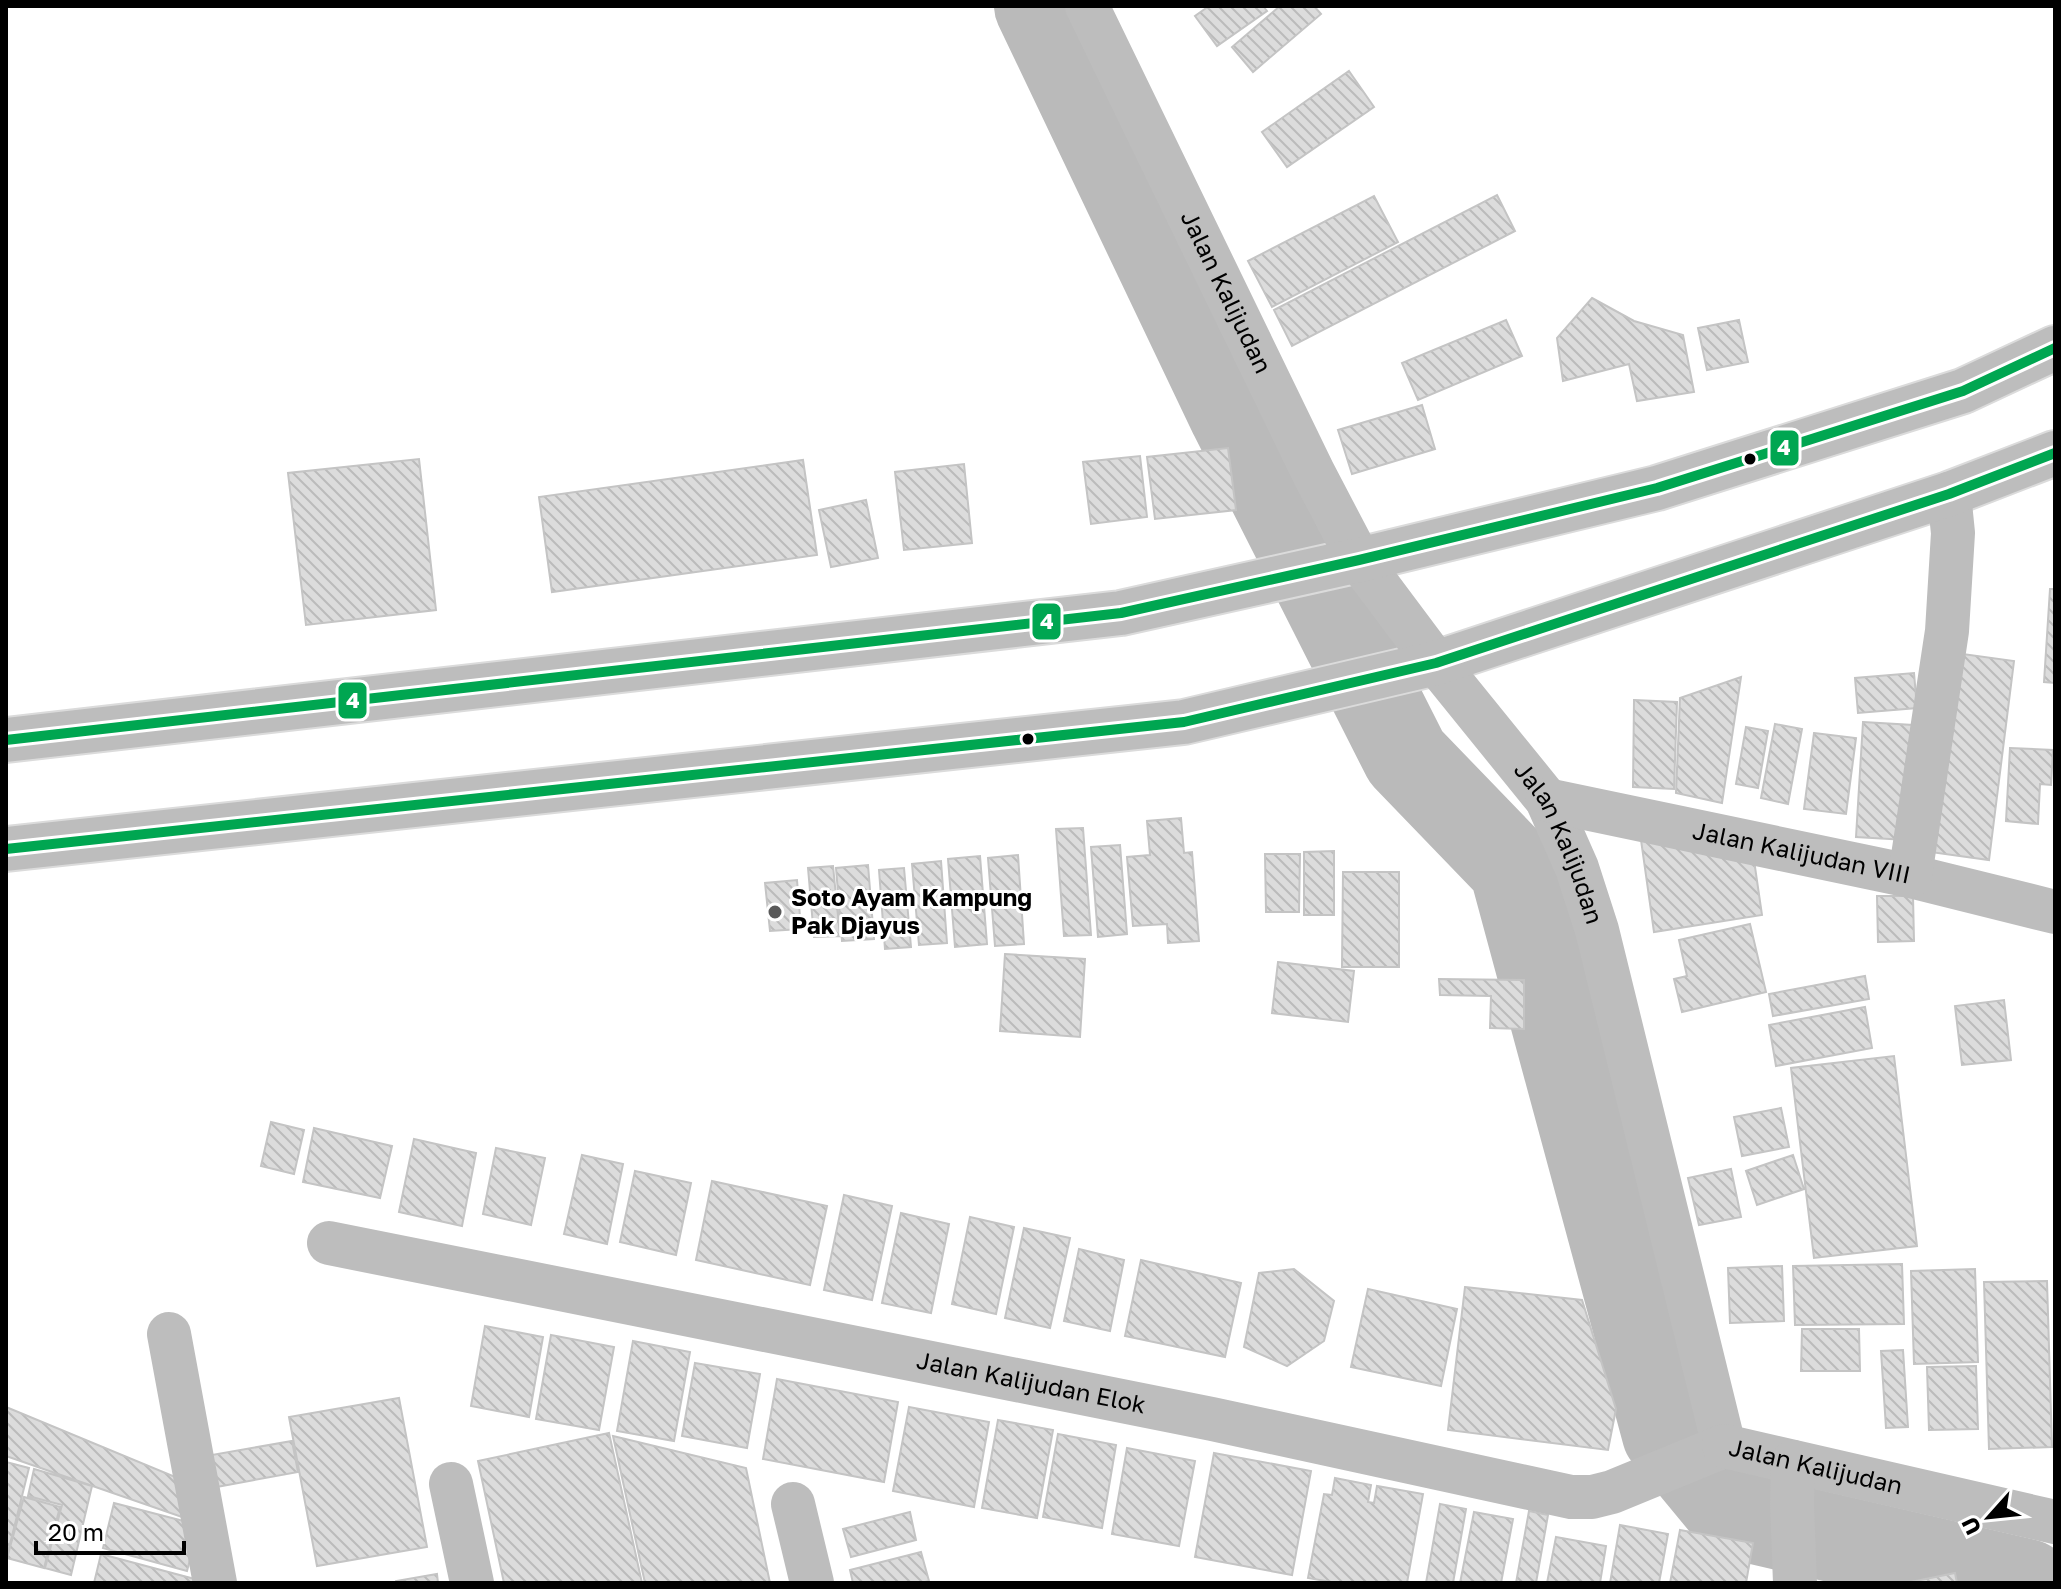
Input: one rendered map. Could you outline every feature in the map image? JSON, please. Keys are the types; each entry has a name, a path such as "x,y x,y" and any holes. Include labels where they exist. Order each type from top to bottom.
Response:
{"street":[{"name":"Jalan Kalijudan","path":"1087,6 1314,474 1343,564 1418,667 1547,800 1577,868 1597,930 1712,1452 1793,1483 2055,1522"},
{"path":"6,740 1121,613 1343,564 1657,488 1963,391 2055,348"},
{"path":"6,849 1184,722 1418,667 1949,494 2055,453"},
{"path":"1910,876 1947,631 1953,533 1949,494"},
{"name":"Jalan Kalijudan VIII","path":"1547,800 1910,876 2055,912"},
{"name":"Jalan Kalijudan Elok","path":"329,1243 1196,1416 1571,1497 1592,1497 1636,1483 1712,1452"},
{"path":"169,1334 215,1583"},
{"path":"1793,1483 1794,1572"},
{"path":"451,1484 472,1583"},
{"path":"793,1504 812,1583"}],"building":[{"path":"1209,6 1263,6 1267,11 1217,46 1195,16"},
{"path":"1280,6 1314,6 1321,14 1253,72 1232,47"},
{"path":"1349,71 1374,107 1287,167 1262,132"},
{"path":"1497,195 1515,231 1292,346 1274,310"},
{"path":"1374,196 1398,242 1272,307 1248,261"},
{"path":"1592,298 1634,321 1683,335 1694,392 1637,401 1629,364 1563,381 1557,338"},
{"path":"1506,320 1522,356 1418,400 1402,363"},
{"path":"1739,320 1748,362 1707,370 1698,328"},
{"path":"1422,405 1435,449 1352,474 1338,430"},
{"path":"1228,448 1236,510 1155,519 1147,457"},
{"path":"1140,456 1147,517 1091,524 1083,462"},
{"path":"419,459 436,610 306,625 288,473"},
{"path":"803,460 817,555 552,592 539,497"},
{"path":"964,464 972,543 904,550 895,472"},
{"path":"866,500 878,558 831,567 819,510"},
{"path":"2050,589 2055,589 2055,683 2044,682"},
{"path":"1948,652 2014,661 1989,860 1923,851"},
{"path":"1914,673 1917,708 1858,713 1855,678"},
{"path":"1741,677 1722,803 1676,793 1680,698"},
{"path":"1634,700 1677,702 1674,789 1633,787"},
{"path":"1863,722 1913,725 1906,840 1856,837"},
{"path":"1775,724 1802,729 1788,804 1761,798"},
{"path":"1746,727 1768,731 1758,788 1736,784"},
{"path":"1814,733 1856,738 1846,814 1804,809"},
{"path":"2010,748 2053,750 2051,785 2040,784 2038,824 2006,821"},
{"path":"1181,818 1184,853 1192,852 1199,941 1168,943 1167,924 1133,926 1127,857 1150,855 1147,821"},
{"path":"1083,828 1091,935 1064,936 1056,829"},
{"path":"1641,840 1754,860 1762,915 1654,932"},
{"path":"1120,845 1127,934 1098,937 1091,847"},
{"path":"1334,851 1334,915 1304,915 1304,852"},
{"path":"1265,854 1300,854 1299,912 1266,912"},
{"path":"1018,855 1024,944 995,946 988,858"},
{"path":"980,856 987,944 955,947 948,859"},
{"path":"941,861 947,943 919,945 912,864"},
{"path":"868,865 874,939 842,941 836,868"},
{"path":"833,866 840,936 814,937 808,868"},
{"path":"904,868 911,947 885,949 879,870"},
{"path":"1343,872 1399,872 1399,967 1342,967"},
{"path":"797,880 801,929 770,931 765,883"},
{"path":"1877,896 1913,896 1914,941 1878,942"},
{"path":"1750,924 1766,992 1682,1012 1674,979 1687,976 1679,940"},
{"path":"1005,954 1085,959 1080,1037 1000,1031"},
{"path":"1278,962 1354,971 1348,1022 1272,1013"},
{"path":"1865,976 1869,999 1773,1016 1769,994"},
{"path":"1439,979 1524,980 1524,1029 1490,1028 1491,996 1440,995"},
{"path":"2004,1000 2011,1060 1962,1065 1955,1006"},
{"path":"1865,1007 1872,1048 1776,1066 1769,1025"},
{"path":"1894,1056 1917,1246 1814,1258 1791,1068"},
{"path":"1781,1108 1789,1147 1742,1156 1734,1117"},
{"path":"271,1122 304,1130 294,1174 261,1166"},
{"path":"314,1128 392,1146 380,1198 303,1182"},
{"path":"414,1139 476,1153 462,1226 399,1212"},
{"path":"496,1148 545,1158 531,1225 483,1214"},
{"path":"582,1155 623,1164 607,1244 564,1234"},
{"path":"1793,1155 1804,1189 1757,1205 1746,1171"},
{"path":"1731,1169 1741,1217 1699,1225 1688,1178"},
{"path":"635,1171 691,1183 676,1255 620,1242"},
{"path":"712,1181 827,1206 810,1285 696,1260"},
{"path":"844,1195 892,1206 872,1300 824,1290"},
{"path":"901,1213 949,1224 931,1313 882,1303"},
{"path":"970,1217 1014,1227 996,1314 952,1304"},
{"path":"1024,1228 1070,1238 1050,1328 1005,1318"},
{"path":"1079,1249 1124,1260 1110,1331 1064,1321"},
{"path":"1141,1260 1241,1283 1225,1357 1125,1336"},
{"path":"1902,1264 1904,1324 1795,1325 1793,1266"},
{"path":"1782,1266 1784,1321 1730,1323 1728,1268"},
{"path":"1294,1269 1334,1301 1324,1341 1287,1366 1244,1347 1259,1273"},
{"path":"1975,1269 1978,1362 1914,1364 1911,1271"},
{"path":"2047,1281 2052,1447 1989,1449 1984,1282"},
{"path":"1465,1287 1582,1300 1616,1409 1608,1450 1448,1430"},
{"path":"1368,1289 1457,1309 1441,1386 1351,1367"},
{"path":"485,1326 543,1337 529,1417 471,1406"},
{"path":"1802,1329 1859,1329 1860,1371 1801,1371"},
{"path":"551,1335 614,1347 599,1430 536,1419"},
{"path":"633,1341 690,1352 674,1441 617,1431"},
{"path":"1903,1350 1908,1427 1886,1428 1881,1351"},
{"path":"695,1363 760,1374 747,1448 682,1436"},
{"path":"1976,1366 1978,1429 1929,1430 1927,1367"},
{"path":"777,1379 898,1402 884,1482 763,1459"},
{"path":"399,1398 427,1547 317,1566 289,1417"},
{"path":"6,1407 197,1486 182,1517 6,1456"},
{"path":"909,1407 989,1422 974,1507 893,1491"},
{"path":"998,1420 1053,1430 1037,1518 982,1508"},
{"path":"609,1433 642,1583 504,1583 478,1461"},
{"path":"1058,1434 1116,1445 1102,1528 1043,1517"},
{"path":"613,1436 746,1468 770,1583 645,1583"},
{"path":"292,1441 298,1472 211,1488 206,1456"},
{"path":"1127,1448 1195,1461 1179,1546 1112,1534"},
{"path":"1214,1453 1311,1471 1292,1575 1195,1557"},
{"path":"6,1462 29,1468 7,1556 6,1556"},
{"path":"34,1469 92,1486 71,1575 45,1568 62,1505 28,1496"},
{"path":"1335,1478 1371,1485 1368,1502 1374,1503 1377,1486 1423,1494 1407,1583 1337,1583 1308,1578 1324,1494 1332,1495"},
{"path":"24,1497 60,1507 44,1568 7,1558"},
{"path":"114,1503 199,1525 187,1571 103,1548"},
{"path":"1440,1504 1466,1509 1453,1583 1426,1583"},
{"path":"1529,1511 1548,1515 1536,1583 1516,1583"},
{"path":"910,1512 916,1540 851,1557 843,1529"},
{"path":"1474,1512 1513,1519 1501,1583 1460,1583"},
{"path":"1620,1525 1668,1534 1659,1583 1610,1583"},
{"path":"1680,1530 1753,1543 1746,1583 1670,1583"},
{"path":"1556,1537 1606,1546 1600,1583 1547,1583"},
{"path":"921,1552 929,1581 853,1583 850,1570"},
{"path":"101,1554 202,1581 94,1583"},
{"path":"1955,1573 1957,1583 1906,1583"},
{"path":"437,1574 438,1583 396,1583 396,1581"}],"waterway":[{"path":"1038,6 1233,415 1406,757 1513,868 1666,1434 1733,1515 2027,1583"}],"transit line":[{"name":"4","path":"6,740 1121,613 1359,560 1657,488 1963,391 2055,348"},
{"name":"4","path":"6,849 1184,722 1436,663 1949,494 2055,453"}],"place":[{"name":"Soto Ayam Kampung Pak Djayus","path":"775,912"}]}
